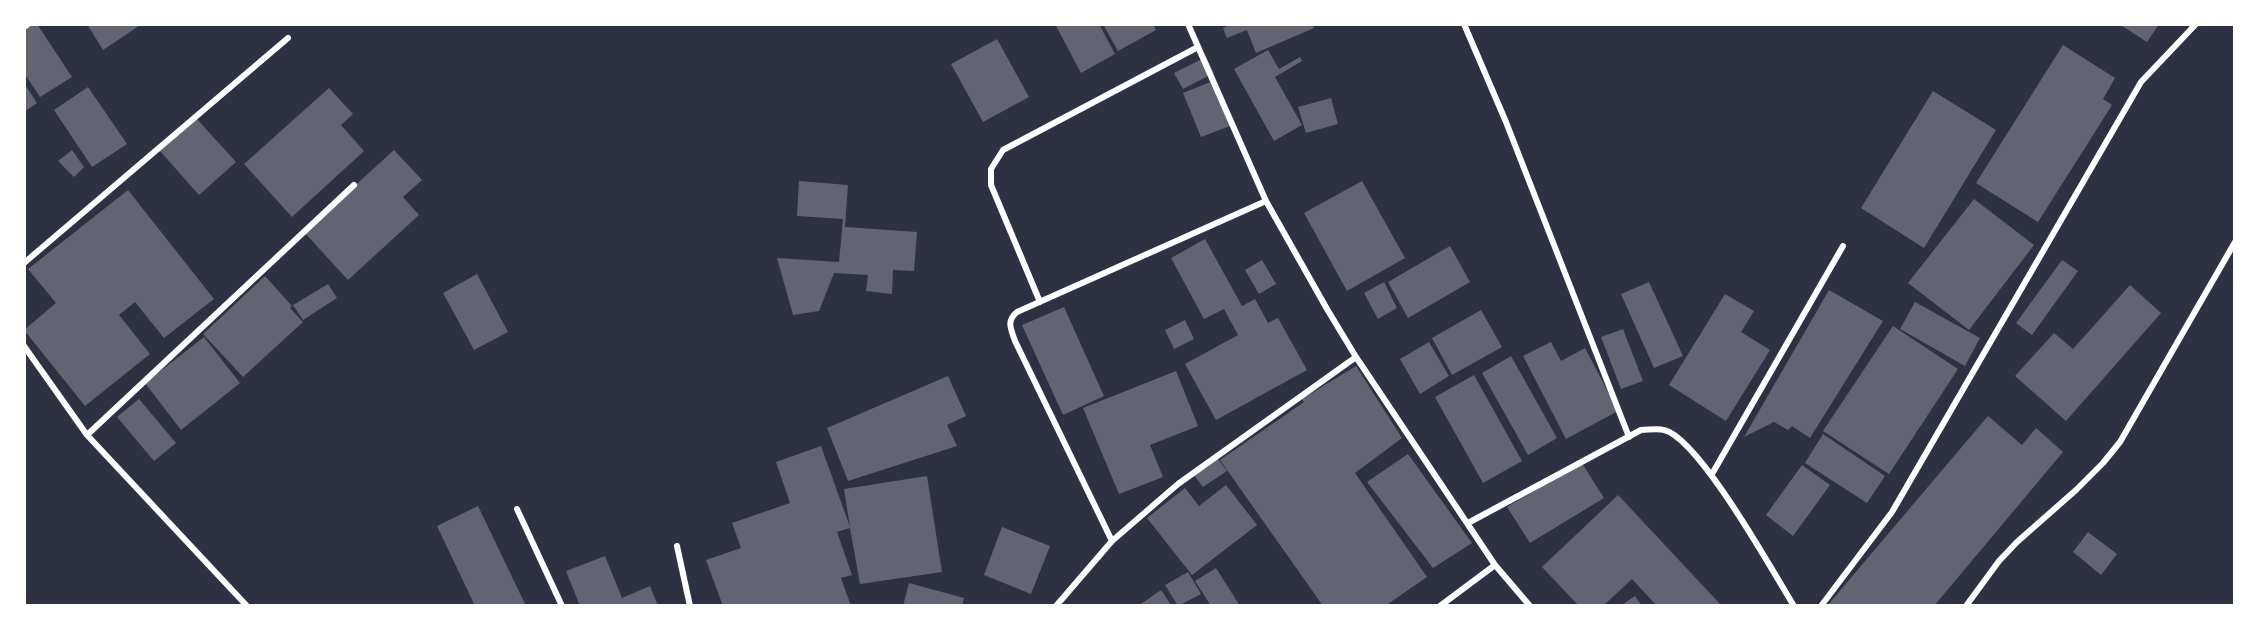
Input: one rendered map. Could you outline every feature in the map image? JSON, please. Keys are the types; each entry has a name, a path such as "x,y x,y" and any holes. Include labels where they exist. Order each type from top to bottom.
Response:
{"street":[{"path":"24,27 28,24"},
{"path":"1188,24 1266,201 1356,357 1495,565 1530,606"},
{"path":"1464,24 1506,122 1629,437"},
{"path":"1821,606 1892,512 2141,82 2196,24"},
{"path":"24,263 288,38"},
{"path":"1040,302 991,185 991,169 1003,150 1198,47"},
{"path":"87,435 354,185"},
{"path":"1112,540 1015,341 1010,324 1011,317 1017,312 1266,201"},
{"path":"1966,606 2017,542 2103,464 2120,442 2235,242"},
{"path":"1712,474 1843,246"},
{"path":"24,346 87,435 247,606"},
{"path":"1056,606 1112,540 1178,484 1356,357"},
{"path":"1468,523 1641,430 1665,430 1688,447 1712,474 1794,606"},
{"path":"517,508 562,606"},
{"path":"677,546 690,606"},
{"path":"1440,606 1495,565"}],"building":[{"path":"37,24 72,77 40,97 24,73 24,26"},
{"path":"87,24 142,24 103,50"},
{"path":"1055,24 1099,24 1115,54 1081,73"},
{"path":"1103,24 1153,24 1156,30 1118,51"},
{"path":"1232,24 1312,24 1314,28 1256,53 1247,30 1227,38 1223,28"},
{"path":"2119,24 2159,24 2147,42"},
{"path":"997,39 1029,97 983,122 951,64"},
{"path":"2063,45 2115,78 2103,99 2112,105 2038,222 1976,183"},
{"path":"1268,50 1279,69 1300,57 1302,61 1275,77 1302,125 1274,141 1234,69"},
{"path":"1206,57 1214,73 1183,89 1174,73"},
{"path":"1213,81 1230,126 1201,137 1183,93"},
{"path":"24,83 37,103 24,112"},
{"path":"88,87 127,144 92,167 54,110"},
{"path":"329,88 353,114 341,125 364,151 292,217 244,164"},
{"path":"1933,91 1996,130 1924,248 1861,208"},
{"path":"1331,98 1338,124 1306,133 1298,107"},
{"path":"196,118 236,162 199,195 160,151"},
{"path":"72,150 84,167 74,177 58,161"},
{"path":"394,150 422,180 403,197 419,215 348,280 304,232"},
{"path":"799,181 848,185 845,227 917,232 914,271 893,270 892,294 866,291 868,275 834,273 819,311 793,315 777,258 839,262 843,219 797,216"},
{"path":"1362,181 1405,258 1347,291 1304,213"},
{"path":"128,190 214,299 164,338 135,302 119,315 150,354 85,406 24,330 56,303 28,269"},
{"path":"1974,199 2034,245 1969,330 1908,283"},
{"path":"1205,239 1242,306 1255,299 1268,323 1278,318 1307,370 1216,420 1185,364 1238,335 1224,309 1204,319 1171,258"},
{"path":"1450,246 1470,282 1408,318 1388,282"},
{"path":"1262,260 1276,284 1259,294 1245,270"},
{"path":"2062,260 2078,271 2032,335 2016,323"},
{"path":"477,274 508,332 474,350 443,293"},
{"path":"265,276 303,322 243,377 203,334"},
{"path":"1384,282 1397,308 1378,319 1364,293"},
{"path":"1649,282 1683,356 1654,368 1621,294"},
{"path":"328,284 337,298 303,320 293,305"},
{"path":"2130,285 2161,313 2066,421 2015,376 2054,333 2073,349"},
{"path":"1829,290 1883,321 1810,438 1792,426 1788,430 1774,422 1744,437"},
{"path":"1725,294 1754,311 1741,332 1770,350 1726,421 1669,385"},
{"path":"1915,302 1980,338 1965,366 1900,329"},
{"path":"1064,307 1104,396 1063,415 1022,325"},
{"path":"1481,310 1502,347 1452,375 1432,338"},
{"path":"1185,320 1194,339 1174,349 1165,330"},
{"path":"1893,326 1958,369 1889,474 1823,431"},
{"path":"1623,329 1643,381 1621,389 1601,337"},
{"path":"204,337 240,383 181,430 145,383"},
{"path":"1429,342 1449,376 1420,394 1400,359"},
{"path":"1551,342 1561,361 1585,348 1618,411 1566,439 1523,356"},
{"path":"1511,356 1557,438 1528,455 1482,373"},
{"path":"1356,366 1402,438 1355,473 1427,577 1385,606 1323,606 1220,460 1304,402 1302,399"},
{"path":"1176,371 1198,426 1150,445 1163,477 1119,494 1083,408"},
{"path":"1474,375 1522,461 1483,483 1435,397"},
{"path":"948,376 966,416 947,425 957,446 848,481 827,428"},
{"path":"139,399 176,443 154,461 117,417"},
{"path":"1988,416 2022,445 2036,428 2063,452 1934,606 1827,606"},
{"path":"1823,434 1885,476 1867,503 1805,463"},
{"path":"821,446 850,527 844,489 927,476 942,572 860,584 850,528 837,532 852,575 841,578 851,606 723,606 706,560 741,548 732,523 790,503 776,462"},
{"path":"1408,454 1472,543 1433,568 1367,482"},
{"path":"1218,459 1227,471 1203,487 1194,475"},
{"path":"1582,463 1604,498 1530,543 1507,507"},
{"path":"1802,465 1830,485 1793,536 1766,515"},
{"path":"1226,485 1257,525 1192,575 1147,518 1185,488 1199,506"},
{"path":"1618,495 1722,606 1657,606 1632,579 1603,606 1579,606 1542,567"},
{"path":"478,506 526,606 475,606 437,526"},
{"path":"1002,527 1050,546 1031,594 984,575"},
{"path":"2088,532 2117,554 2101,575 2073,552"},
{"path":"605,556 622,598 650,586 658,606 580,606 566,571"},
{"path":"1216,568 1240,606 1211,606 1195,581"},
{"path":"1188,572 1201,594 1178,606 1165,585"},
{"path":"909,583 964,598 962,606 903,606"},
{"path":"1161,590 1172,606 1138,606"},
{"path":"1635,596 1642,606 1620,606"}]}
